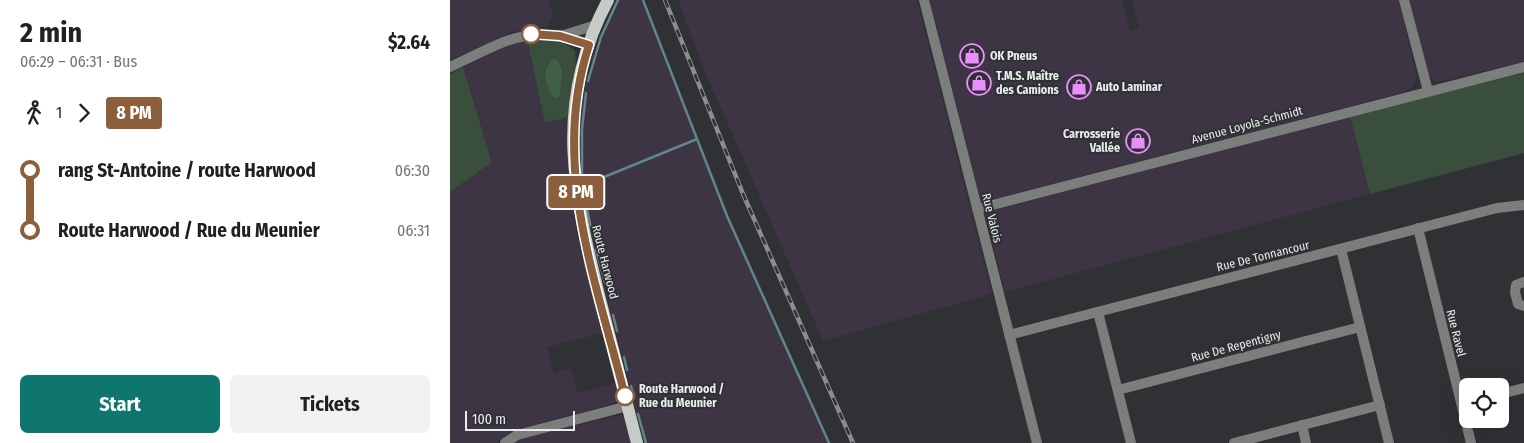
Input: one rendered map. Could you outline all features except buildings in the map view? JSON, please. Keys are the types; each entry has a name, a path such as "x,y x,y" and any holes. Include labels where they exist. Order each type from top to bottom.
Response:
{"main road":[{"name":"Route Harwood","path":"608,0 596,25 581,72 574,114 574,178 588,251 637,443"}],"street":[{"name":"Rue Valois","path":"924,0 1037,443"},
{"path":"1404,0 1428,91"},
{"path":"560,36 580,32 596,25"},
{"path":"450,67 516,36 536,34 560,36 589,45"},
{"name":"Avenue Loyola-Schmidt","path":"977,209 1524,67"},
{"name":"Rue De Tonnancour","path":"1009,335 1496,208 1524,205"},
{"name":"Rue Ravel","path":"1418,228 1459,384"},
{"path":"1340,249 1389,443"},
{"path":"1524,282 1516,285 1515,290 1518,304 1524,306"},
{"path":"1098,312 1131,443"},
{"name":"Rue De Repentigny","path":"1118,390 1360,327"},
{"path":"1509,392 1524,388"},
{"path":"1234,443 1380,405"},
{"path":"506,443 517,434 628,406"},
{"path":"1302,425 1306,443"},
{"name":"Rue Ravel","path":"1468,428 1471,443"}],"shaded area":[{"path":"450,0 548,0 553,15 547,27 534,27 510,33 450,60"},
{"path":"616,0 642,0 694,134 828,443 644,443 585,212 579,171 579,129 585,84 594,50"},
{"path":"678,0 917,0 992,294 823,341 703,67"},
{"path":"930,0 1122,0 1130,31 1139,28 1132,0 1399,0 1417,78 1412,87 1404,92 986,201 980,197"},
{"path":"1409,0 1524,0 1524,62 1436,82 1428,74"},
{"path":"527,39 545,123 569,117 568,182 579,241 603,333 547,347 554,373 571,368 578,393 617,382 618,399 612,404 511,431 498,443 450,443 450,192 492,161 463,67 507,46"},
{"path":"1350,116 1370,194 1005,292 986,218 986,214 991,211"},
{"path":"620,415 624,416 632,443 512,443 522,438"}],"green space":[{"path":"527,39 558,42 565,44 575,51 576,63 569,117 545,123"},
{"path":"553,59 558,61 562,70 560,96 554,98 547,83 545,73"},
{"path":"463,67 492,162 450,192 450,74"},
{"path":"1524,73 1524,153 1370,194 1350,116"}],"waterway":[{"path":"588,81 601,37 618,0"},
{"path":"643,0 727,216 829,443"},
{"path":"582,173 582,129 586,93"},
{"path":"582,186 697,139"},
{"path":"584,195 591,228"},
{"path":"596,249 605,283"},
{"path":"613,315 617,331"},
{"path":"624,357 627,370"},
{"path":"631,386 634,396"},
{"path":"638,414 646,443"}],"railway":[{"path":"665,0 743,194 853,443"}],"bus line":[{"path":"531,34 560,36 589,45 581,72 574,114 572,141 574,178 588,251 625,396"}],"place":[{"name":"OK Pneus","path":"972,56"},
{"name":"T.M.S. Maître des Camions","path":"979,83"},
{"name":"Auto Laminar","path":"1079,87"},
{"name":"Carrosserie Vallée","path":"1138,141"},
{"name":"Route Harwood / Rue du Meunier","path":"625,396"}]}
